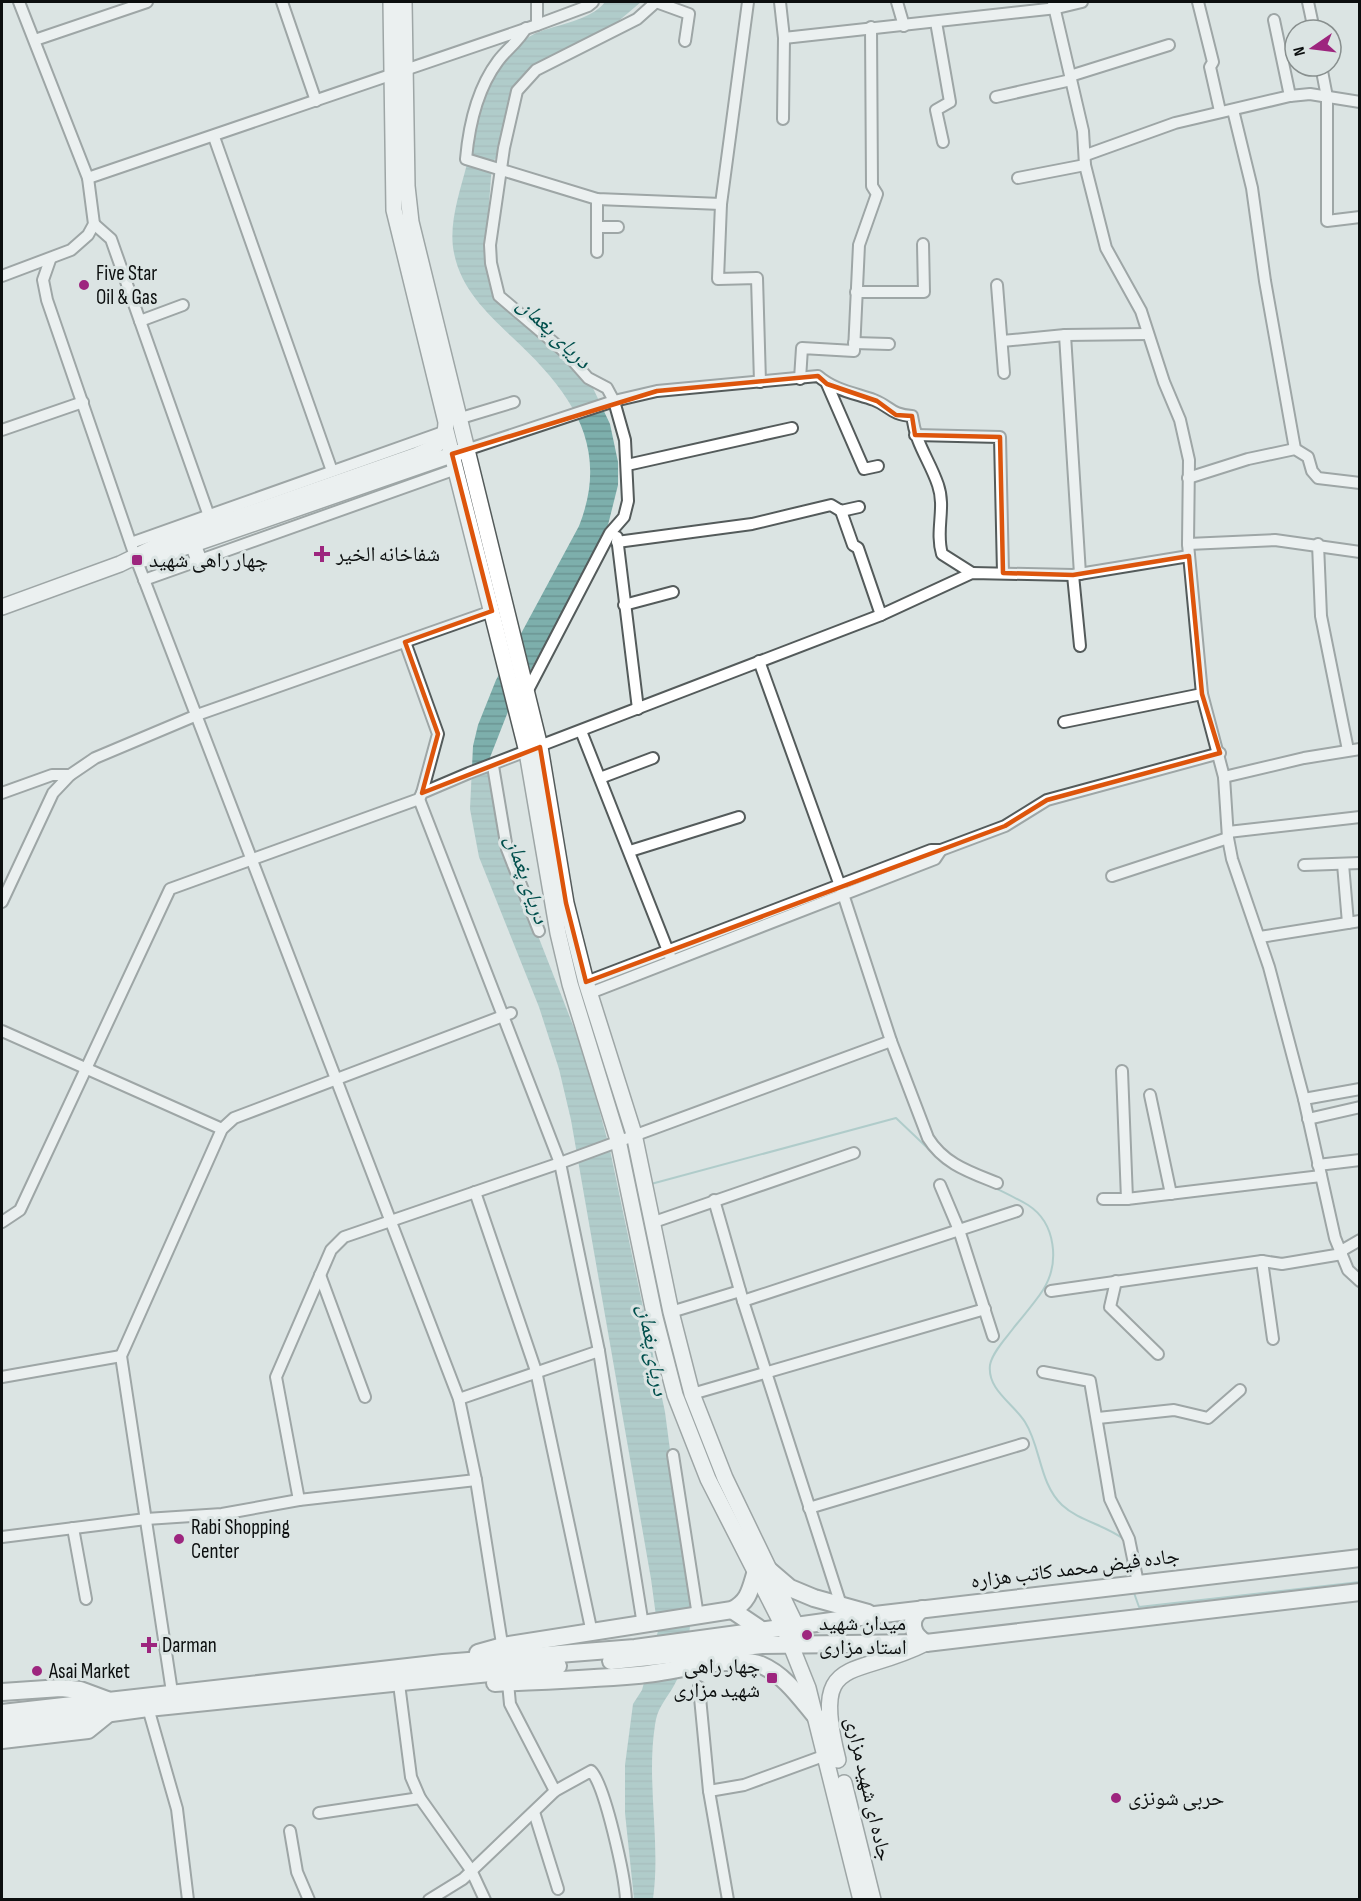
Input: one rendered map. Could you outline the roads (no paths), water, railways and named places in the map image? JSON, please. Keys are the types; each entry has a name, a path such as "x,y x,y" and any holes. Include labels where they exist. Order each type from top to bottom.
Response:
{"main road":[{"path":"391,2 411,222 469,449 514,641 521,697 566,903 588,988 634,1134 692,1394 762,1572"},
{"path":"404,2 394,210 446,431 502,650 521,697"},
{"path":"2,607 120,564 134,553 169,535 408,451 436,447 446,431"},
{"path":"134,553 162,555 454,462 469,449"},
{"path":"193,544 199,560"},
{"path":"534,750 558,933 570,984 618,1140 655,1318 675,1395 708,1479 762,1572 790,1588 874,1615"},
{"name":"جاده فیض محمد کاتب هزاره","path":"698,1653 763,1630 1359,1558"},
{"path":"2,1728 172,1692 312,1685 399,1684 505,1665 592,1633 732,1610 748,1597 762,1572"},
{"name":"جاده ای شهید مزاری","path":"762,1572 798,1644 861,1899"},
{"path":"2,1692 80,1690 108,1707 147,1708 312,1685 443,1663 505,1665 637,1661 798,1644 926,1643 1359,1592"},
{"path":"922,1609 914,1617 913,1628 917,1637 926,1643"},
{"path":"732,1610 763,1630"},
{"name":"جاده ای شهید مزاری","path":"873,1899 834,1745 829,1714 829,1696 840,1676 853,1668 903,1655 926,1643"},
{"path":"698,1653 730,1662 759,1664 772,1671 794,1690 817,1718"},
{"path":"2,1740 88,1730 108,1707"},
{"path":"2,1713 56,1715"}],"street":[{"path":"2,276 50,260 71,250 88,235 94,224 88,178 19,2"},
{"path":"35,40 147,2"},
{"path":"282,2 316,101"},
{"path":"537,2 537,25"},
{"path":"88,178 537,25 588,6 593,2"},
{"path":"521,697 616,526 624,517 628,501 627,465 625,440 609,403 607,388 588,378 566,353 499,296 491,263 490,245 497,169 517,91 536,70 637,19 656,2 688,14 685,42"},
{"path":"748,2 721,204 718,279 757,278 760,382"},
{"path":"780,2 784,38 783,119"},
{"path":"897,2 904,26"},
{"path":"784,38 871,27 904,26 1053,4 1082,2"},
{"path":"1198,2 1213,62 1210,67 1220,111"},
{"path":"1308,2 1311,18"},
{"path":"1053,4 1085,160 1106,248 1141,311 1180,420 1189,460 1189,550 1202,694 1220,753 1232,859 1260,937 1304,1099 1335,1238 1348,1270 1359,1281"},
{"path":"1274,20 1290,96"},
{"path":"936,22 950,102 936,110 943,142"},
{"path":"800,379 802,348 851,352 854,343 861,235 877,194 872,186 871,27"},
{"path":"526,28 520,40 501,56 479,93 466,159 597,199 721,204"},
{"path":"996,97 1070,78 1169,45"},
{"path":"1323,78 1327,97 1327,220 1359,217"},
{"path":"1018,178 1085,160 1138,134 1220,111 1310,94 1359,102"},
{"path":"1233,110 1252,188 1265,280 1295,448"},
{"path":"214,136 332,471"},
{"path":"597,199 597,252"},
{"path":"94,224 111,239 209,516"},
{"path":"597,227 618,227"},
{"path":"856,292 924,292 923,244"},
{"path":"50,260 43,280 47,300 134,553 254,860 459,1399 476,1480 510,1704 555,1791"},
{"path":"997,285 1004,373"},
{"path":"140,321 183,305"},
{"path":"1002,341 1065,335 1148,334"},
{"path":"1065,335 1080,646"},
{"path":"854,343 888,344"},
{"path":"469,449 609,403 657,391 818,376 827,384 877,401 896,415 912,416 915,435 938,486 941,507 937,539 942,554 972,573"},
{"path":"827,384 864,469 878,466"},
{"path":"2,430 83,402"},
{"path":"461,418 514,402"},
{"path":"627,465 792,428"},
{"path":"915,435 1000,437 1003,573"},
{"path":"1188,478 1248,459 1295,448 1308,456 1312,471 1318,478 1359,483"},
{"path":"169,535 209,516 332,471 408,451"},
{"path":"144,580 398,481"},
{"path":"617,542 752,524 831,505 841,511 854,545 858,548 881,615"},
{"path":"841,511 859,507"},
{"path":"616,526 638,709"},
{"path":"2,1222 20,1210 170,889 254,860 421,796 469,773 881,615 972,573 1076,575 1189,550 1275,540 1318,544 1359,552"},
{"path":"1318,544 1321,616 1348,750"},
{"path":"624,605 673,592"},
{"path":"2,902 53,793 70,776 95,758 197,715 492,611"},
{"path":"405,642 438,734 421,796 507,1015 560,1162 599,1351 648,1624"},
{"path":"759,661 841,889 891,1041 935,1150 960,1168 997,1183"},
{"path":"1064,722 1202,694"},
{"path":"581,731 672,961"},
{"path":"1224,777 1359,749"},
{"path":"588,988 672,961 931,850 941,850 1005,826 1047,800 1220,753"},
{"path":"600,778 653,758"},
{"path":"491,766 507,849 539,931"},
{"path":"2,793 52,775 70,776"},
{"path":"630,851 739,817"},
{"path":"1112,876 1228,835 1359,817"},
{"path":"1304,865 1359,863"},
{"path":"1260,937 1354,922 1342,864"},
{"path":"588,988 668,950 841,889"},
{"path":"172,1692 121,1356 222,1129 234,1118 507,1015"},
{"path":"2,1030 86,1070 222,1129"},
{"path":"298,1500 276,1377 331,1250 344,1237 560,1162 891,1041"},
{"path":"1122,1071 1127,1199"},
{"path":"1304,1099 1359,1089"},
{"path":"1150,1095 1171,1194"},
{"path":"1308,1119 1359,1107"},
{"path":"654,1222 854,1153"},
{"path":"1318,1165 1359,1160"},
{"path":"1103,1199 1127,1199 1321,1176"},
{"path":"940,1185 959,1230 993,1336"},
{"path":"475,1192 536,1371 592,1633"},
{"path":"714,1200 742,1296 841,1605"},
{"path":"672,1312 742,1296 1017,1211"},
{"path":"1051,1291 1262,1261 1282,1263 1341,1252 1359,1240"},
{"path":"1262,1261 1273,1339"},
{"path":"320,1275 365,1397"},
{"path":"1116,1281 1110,1306 1158,1354"},
{"path":"692,1394 985,1309"},
{"path":"459,1399 599,1351"},
{"path":"2,1377 121,1356"},
{"path":"1042,1372 1090,1382 1098,1418 1110,1499 1129,1539 1138,1583"},
{"path":"1098,1418 1174,1410 1208,1418 1240,1390"},
{"path":"809,1508 1023,1444"},
{"path":"673,1455 696,1617"},
{"path":"2,1537 146,1519 222,1514 298,1500 476,1480"},
{"path":"74,1528 86,1599"},
{"path":"399,1684 411,1777 420,1798 471,1870 485,1899"},
{"path":"699,1687 709,1791 728,1899"},
{"path":"147,1708 177,1809 188,1899"},
{"path":"709,1791 744,1785 826,1755"},
{"path":"429,1899 463,1879 555,1791 582,1775 593,1773 625,1876 626,1899"},
{"path":"319,1813 420,1798"},
{"path":"534,1812 558,1889"},
{"path":"290,1831 297,1872 309,1899"}],"water":[{"path":"605,2 641,2 615,24 539,63 523,75 513,89 496,158 492,163 486,246 494,287 592,386 610,424 618,462 618,485 608,525 595,554 509,709 489,760 526,905 585,1056 610,1150 665,1412 691,1609 684,1661 677,1681 659,1710 655,1725 652,1769 655,1856 653,1899 634,1899 625,1813 625,1765 633,1704 642,1690 658,1631 651,1579 571,1120 559,1069 539,1007 479,857 470,809 473,746 478,725 496,680 579,526 588,497 590,470 587,445 579,421 567,399 551,378 476,300 457,266 453,242 456,208 477,110 488,80 509,54 529,37 591,14"}],"waterway":[{"path":"651,1184 896,1118 937,1157"},
{"path":"991,1186 1028,1205 1045,1222 1050,1233 1053,1256 1052,1268 1043,1290 993,1356 990,1365 993,1382 1025,1422 1034,1442 1044,1476 1054,1496 1069,1510 1125,1540"},
{"path":"1133,1590 1139,1607 1360,1582"}],"place":[{"name":"Five Star Oil & Gas","path":"84,285"},
{"name":"شفاخانه الخیر","path":"322,554"},
{"name":"چهار راهی شهید","path":"137,560"},
{"name":"Rabi Shopping Center","path":"179,1539"},
{"name":"میدان شهید استاد مزاری","path":"807,1635"},
{"name":"Darman","path":"149,1645"},
{"name":"Asai Market","path":"37,1671"},
{"name":"چهار راهی شهید مزاری","path":"772,1678"},
{"name":"حربی شونزی","path":"1116,1798"}],"water label":[{"name":"دریای پغمان","path":"555,332"},
{"name":"دریای پغمان","path":"528,879"},
{"name":"دریای پغمان","path":"654,1350"}]}
